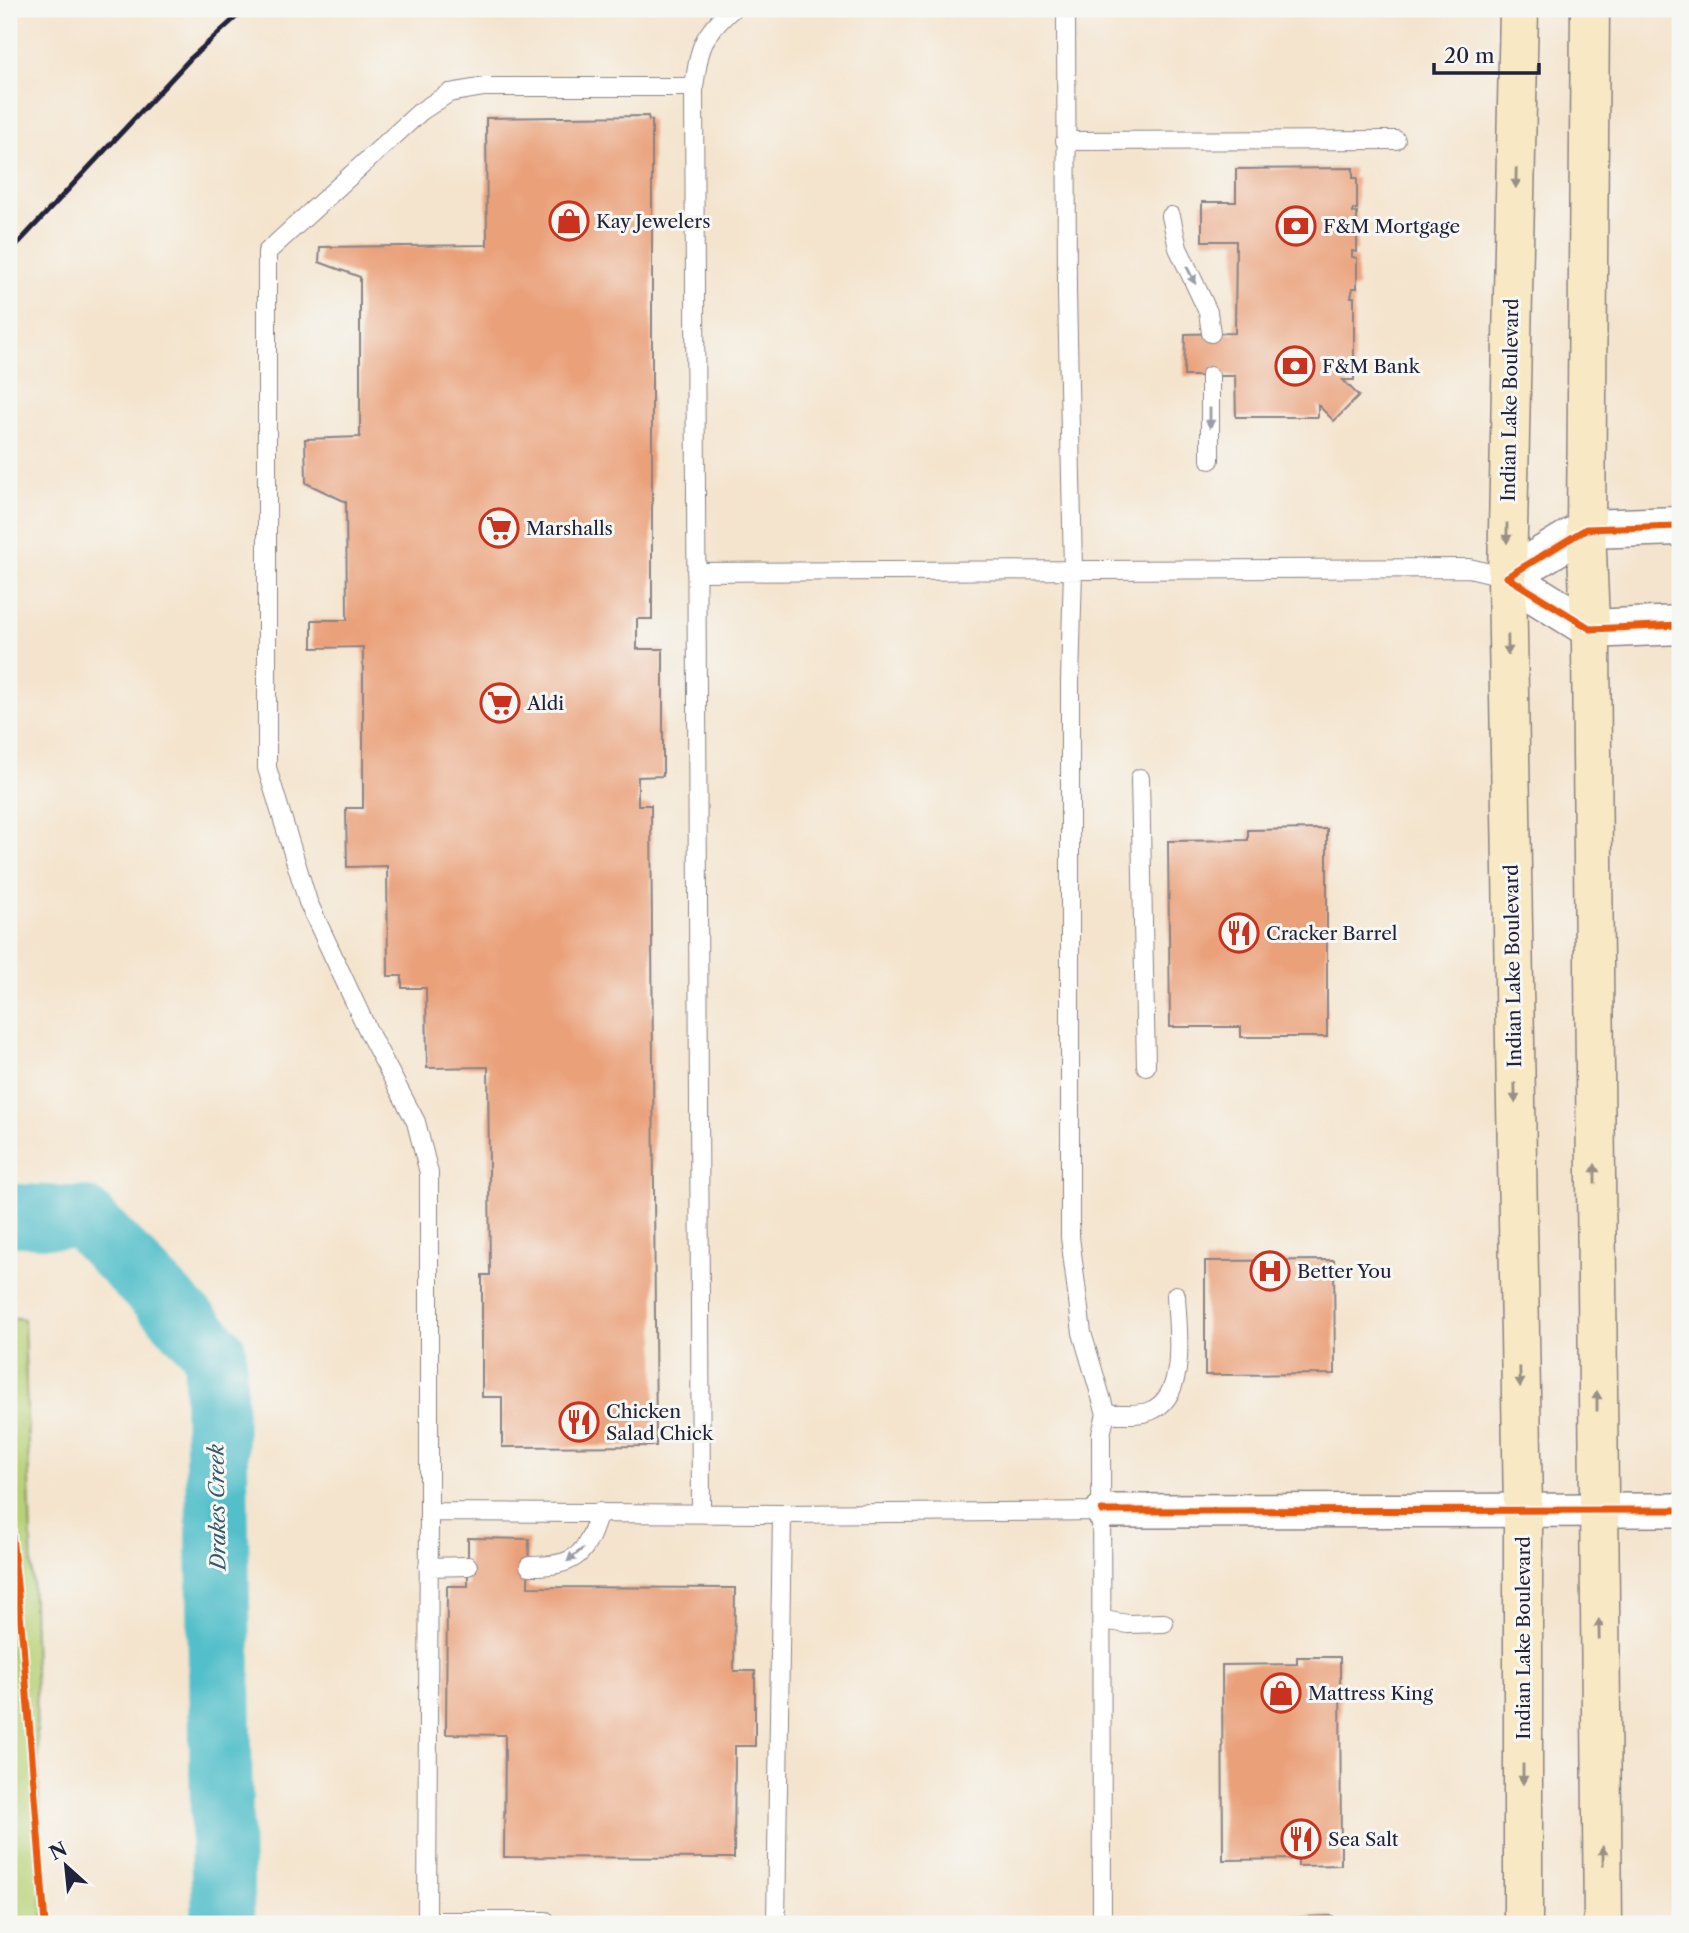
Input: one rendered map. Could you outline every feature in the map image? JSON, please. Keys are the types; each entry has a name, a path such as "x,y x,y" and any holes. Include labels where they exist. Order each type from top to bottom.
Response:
{"main road":[{"name":"Indian Lake Boulevard","path":"1520,9 1507,577 1522,1510 1523,1924"},
{"path":"1590,9 1586,529 1591,629 1603,1924"}],"street":[{"path":"1680,526 1586,529 1507,577 1591,629 1680,625"},
{"path":"1102,1511 1680,1510"}],"lane":[{"path":"701,1513 694,87 699,55 709,30 732,9"},
{"path":"1066,9 1065,141 1073,569 1070,671 1070,1237 1082,1332 1106,1414 1101,1434 1102,1924"},
{"path":"546,1921 427,1921 429,1174 416,1122 370,1035 308,902 267,768 267,252 421,112 449,93 484,87 694,87"},
{"path":"1065,141 1396,140"},
{"path":"1171,216 1178,248 1204,300 1211,333"},
{"path":"1210,376 1210,460"},
{"path":"696,572 1469,568 1507,577"},
{"path":"1140,778 1146,1066"},
{"path":"1106,1414 1150,1412 1170,1397 1176,1382 1176,1295"},
{"path":"429,1512 782,1514 1102,1511"},
{"path":"529,1566 552,1566 568,1562 575,1557 592,1535 599,1512"},
{"path":"776,1923 782,1514"},
{"path":"428,1567 468,1566"},
{"path":"1103,1619 1128,1624 1164,1623"}],"green space":[{"path":"9,1317 24,1319 43,1924 9,1924"}],"building":[{"path":"648,116 649,120 652,120 652,619 637,619 637,649 663,649 663,776 638,777 638,805 651,805 656,1446 502,1447 502,1397 482,1397 482,1275 490,1275 488,1067 427,1068 426,988 402,988 402,976 388,976 387,866 347,867 346,808 363,808 363,647 312,648 312,620 347,620 346,502 306,483 305,439 360,437 360,277 319,262 320,247 487,245 486,118"},
{"path":"1353,168 1353,178 1357,178 1357,209 1353,209 1353,213 1357,212 1357,252 1352,251 1352,257 1357,258 1357,288 1353,288 1351,297 1354,297 1354,380 1343,380 1359,396 1334,421 1318,405 1318,417 1236,417 1235,376 1184,376 1185,334 1235,333 1236,241 1202,241 1202,202 1236,202 1236,169"},
{"path":"1327,829 1327,1037 1241,1037 1241,1027 1170,1027 1168,841 1248,840 1248,830"},
{"path":"1334,1260 1335,1374 1205,1375 1205,1261"},
{"path":"468,1538 529,1539 528,1587 735,1588 734,1671 755,1671 755,1746 735,1746 734,1858 504,1857 505,1735 446,1734 447,1586 468,1586"},
{"path":"1297,1657 1340,1657 1341,1865 1298,1866 1298,1859 1223,1860 1222,1665 1297,1664"},
{"path":"1333,1916 1333,1924 1243,1924 1243,1919"}],"waterway":[{"name":"Drakes Creek","path":"9,1215 83,1218 215,1352 223,1924"}],"railway":[{"path":"9,253 190,59 245,9"}],"cycle path":[{"path":"1680,526 1586,529 1507,577 1591,629 1680,625"},
{"path":"9,1506 23,1644 45,1924"},
{"path":"1102,1511 1680,1510"}],"place":[{"name":"Kay Jewelers","path":"569,221"},
{"name":"F&M Mortgage","path":"1296,226"},
{"name":"F&M Bank","path":"1295,366"},
{"name":"Marshalls","path":"499,528"},
{"name":"Aldi","path":"500,703"},
{"name":"Cracker Barrel","path":"1239,933"},
{"name":"Better You","path":"1270,1271"},
{"name":"Chicken Salad Chick","path":"579,1422"},
{"name":"Mattress King","path":"1281,1693"},
{"name":"Sea Salt","path":"1301,1839"}]}
